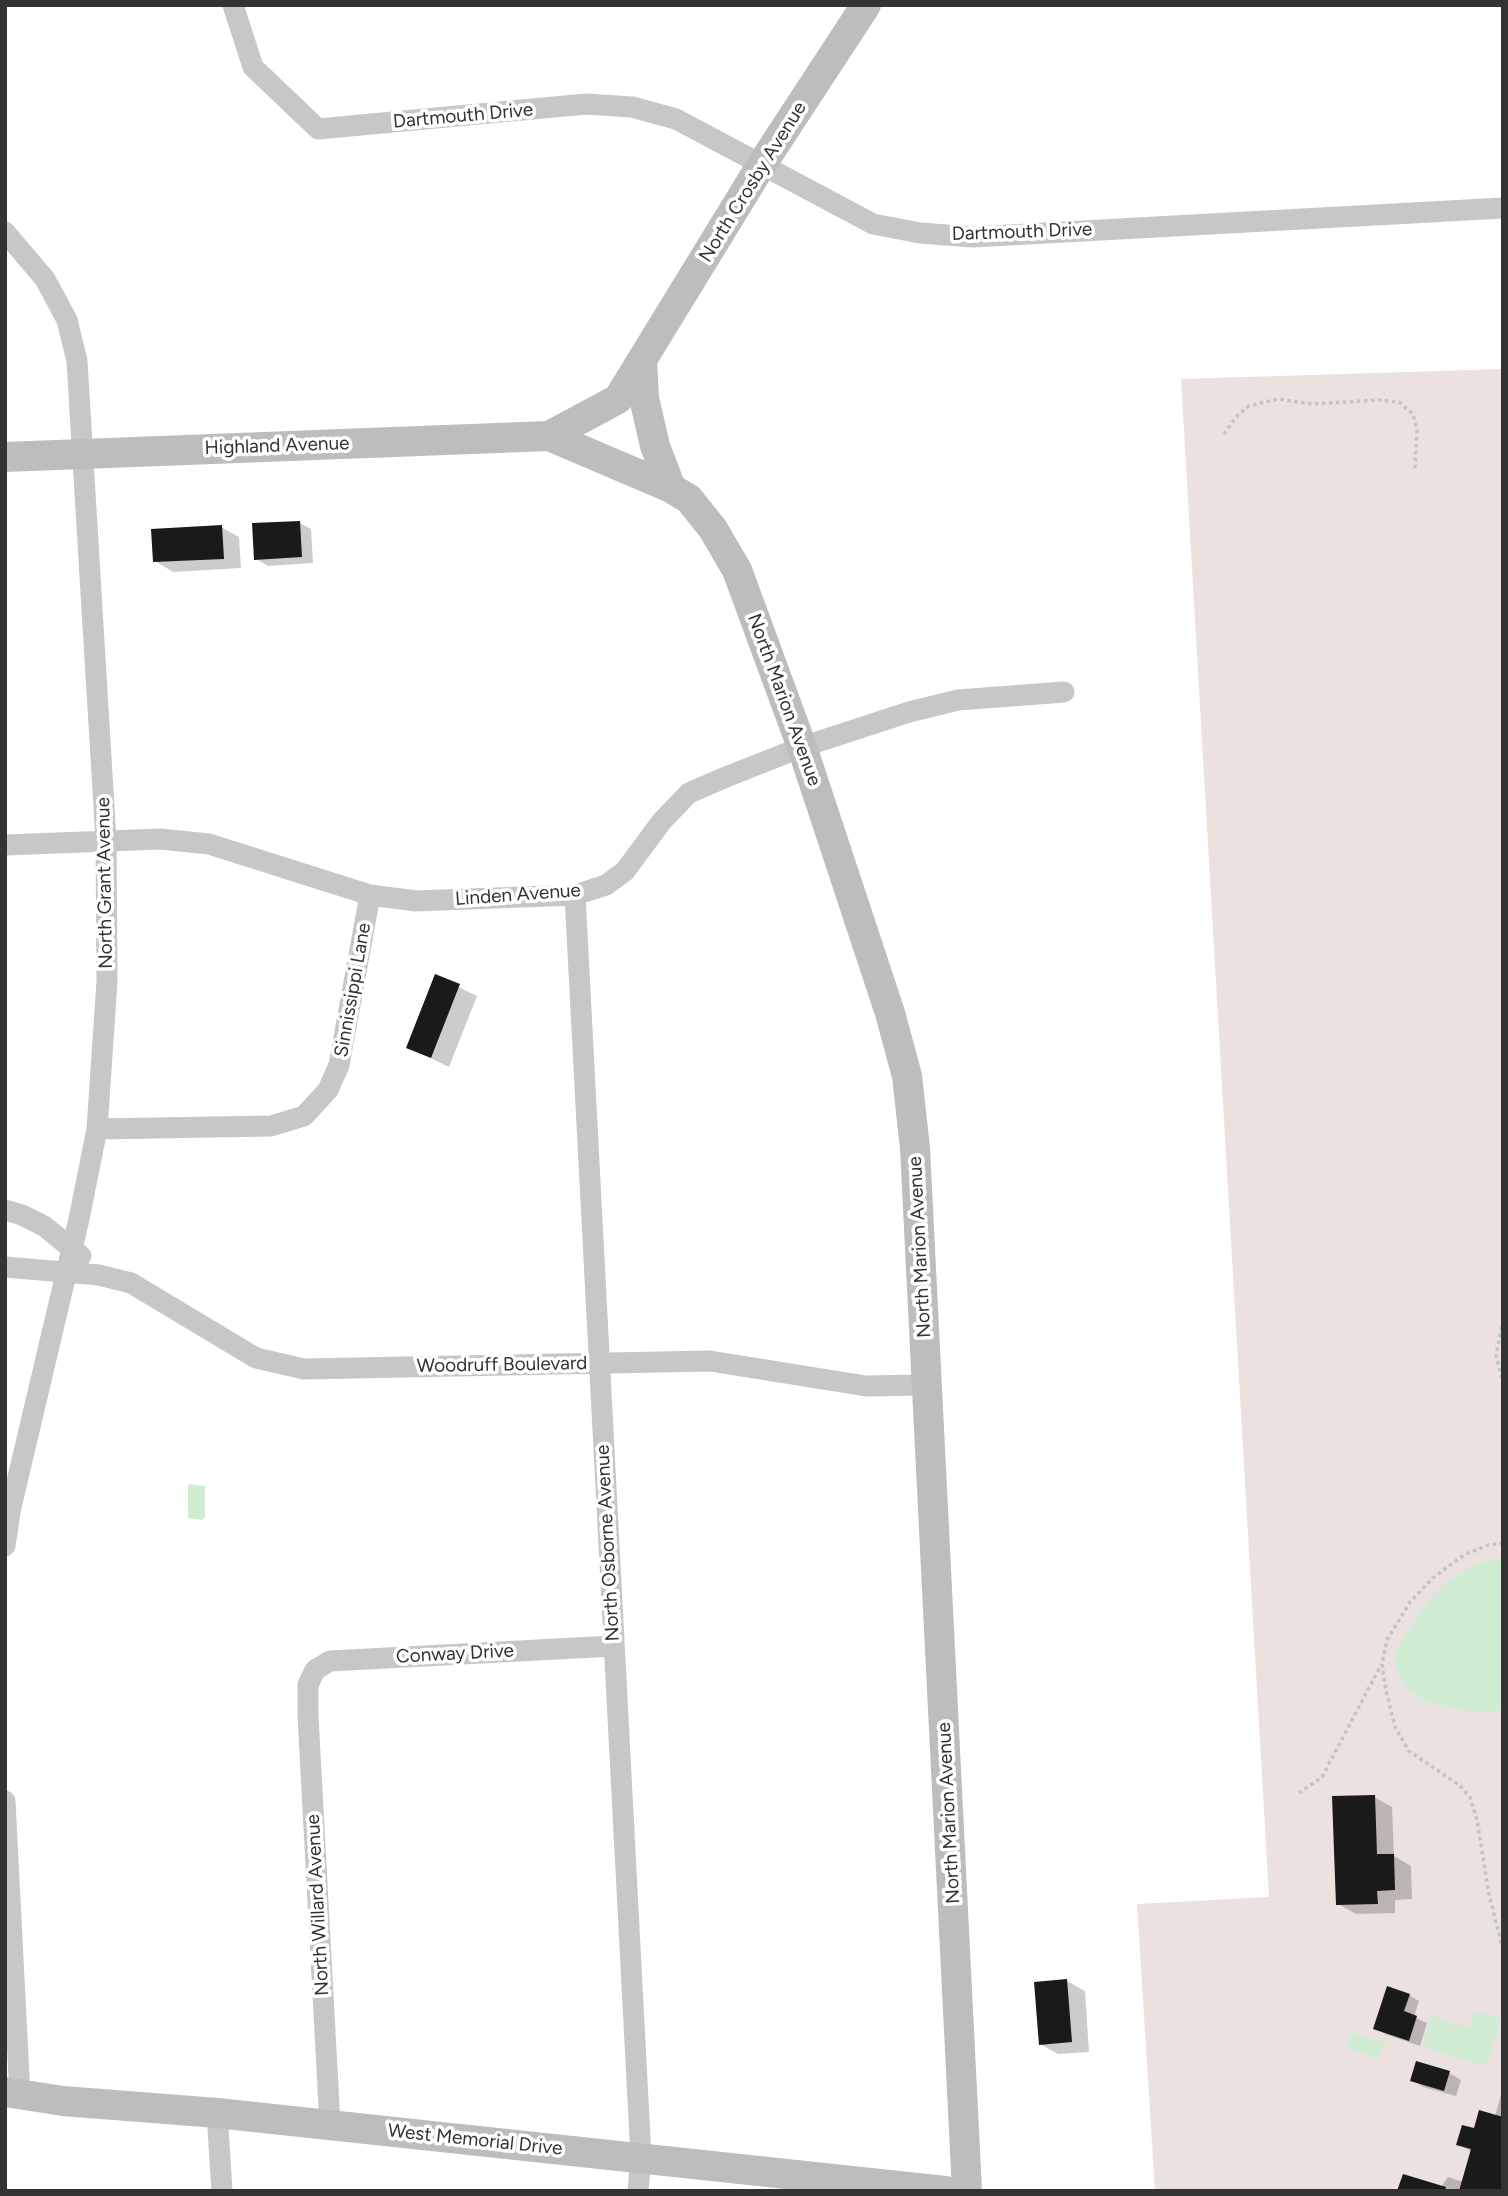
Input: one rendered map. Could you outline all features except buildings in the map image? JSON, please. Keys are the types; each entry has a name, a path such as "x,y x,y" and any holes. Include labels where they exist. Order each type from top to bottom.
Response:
{"street":[{"name":"Dartmouth Drive","path":"233,5 253,67 318,129 586,104 632,107 676,119 873,224 920,233 973,237 1503,208"},
{"name":"North Crosby Avenue","path":"549,436 618,399 762,164 866,5"},
{"name":"North Grant Avenue","path":"5,232 45,279 67,320 77,362 106,840 107,981 97,1129 11,1507 5,1546"},
{"path":"642,359 644,398 655,446 671,488"},
{"name":"Highland Avenue","path":"5,457 549,436"},
{"name":"North Marion Avenue","path":"549,436 671,488 689,499 737,570 802,747 890,1013 907,1076 915,1148 967,2191"},
{"name":"Linden Avenue","path":"5,845 160,839 209,844 370,895 416,901 575,895 606,885 625,871 662,821 689,793 802,747 909,712 958,700 1064,692"},
{"name":"Sinnissippi Lane","path":"97,1129 271,1126 304,1116 328,1090 339,1065 370,895"},
{"name":"North Osborne Avenue","path":"575,895 641,2157 638,2191"},
{"path":"5,1210 44,1226 72,1246 99,1275"},
{"name":"Woodruff Boulevard","path":"5,1267 99,1275 131,1283 256,1358 304,1369 710,1360 866,1387 926,1385"},
{"name":"Conway Drive","path":"308,1685 315,1670 330,1661 613,1646"},
{"name":"North Willard Avenue","path":"308,1685 330,2124"},
{"path":"5,1801 13,2094"},
{"name":"West Memorial Drive","path":"13,2094 63,2101 330,2124 945,2191"},
{"path":"217,2113 222,2191"}],"path":[{"path":"1224,433 1249,406 1278,399 1311,404 1379,400 1399,402 1413,414 1417,430 1415,468"},
{"path":"1503,1320 1496,1355 1503,1383"},
{"path":"1299,1793 1322,1777 1382,1664 1387,1640 1410,1602 1434,1577 1464,1555 1488,1545 1503,1544"},
{"path":"1382,1664 1385,1691 1395,1727 1409,1751 1459,1785 1470,1797 1503,1950"}],"shaded area":[{"path":"1503,369 1503,2191 1155,2191 1137,1904 1269,1897 1181,379"},
{"path":"190,1484 205,1486 205,1517 202,1520 188,1518"},
{"path":"1503,1559 1503,1709 1492,1712 1462,1710 1422,1700 1404,1685 1395,1666 1396,1651 1423,1608 1449,1581 1475,1565"},
{"path":"1476,2011 1501,2019 1487,2066 1422,2047 1431,2016 1470,2028"},
{"path":"1352,2033 1384,2042 1378,2059 1347,2048"}]}
